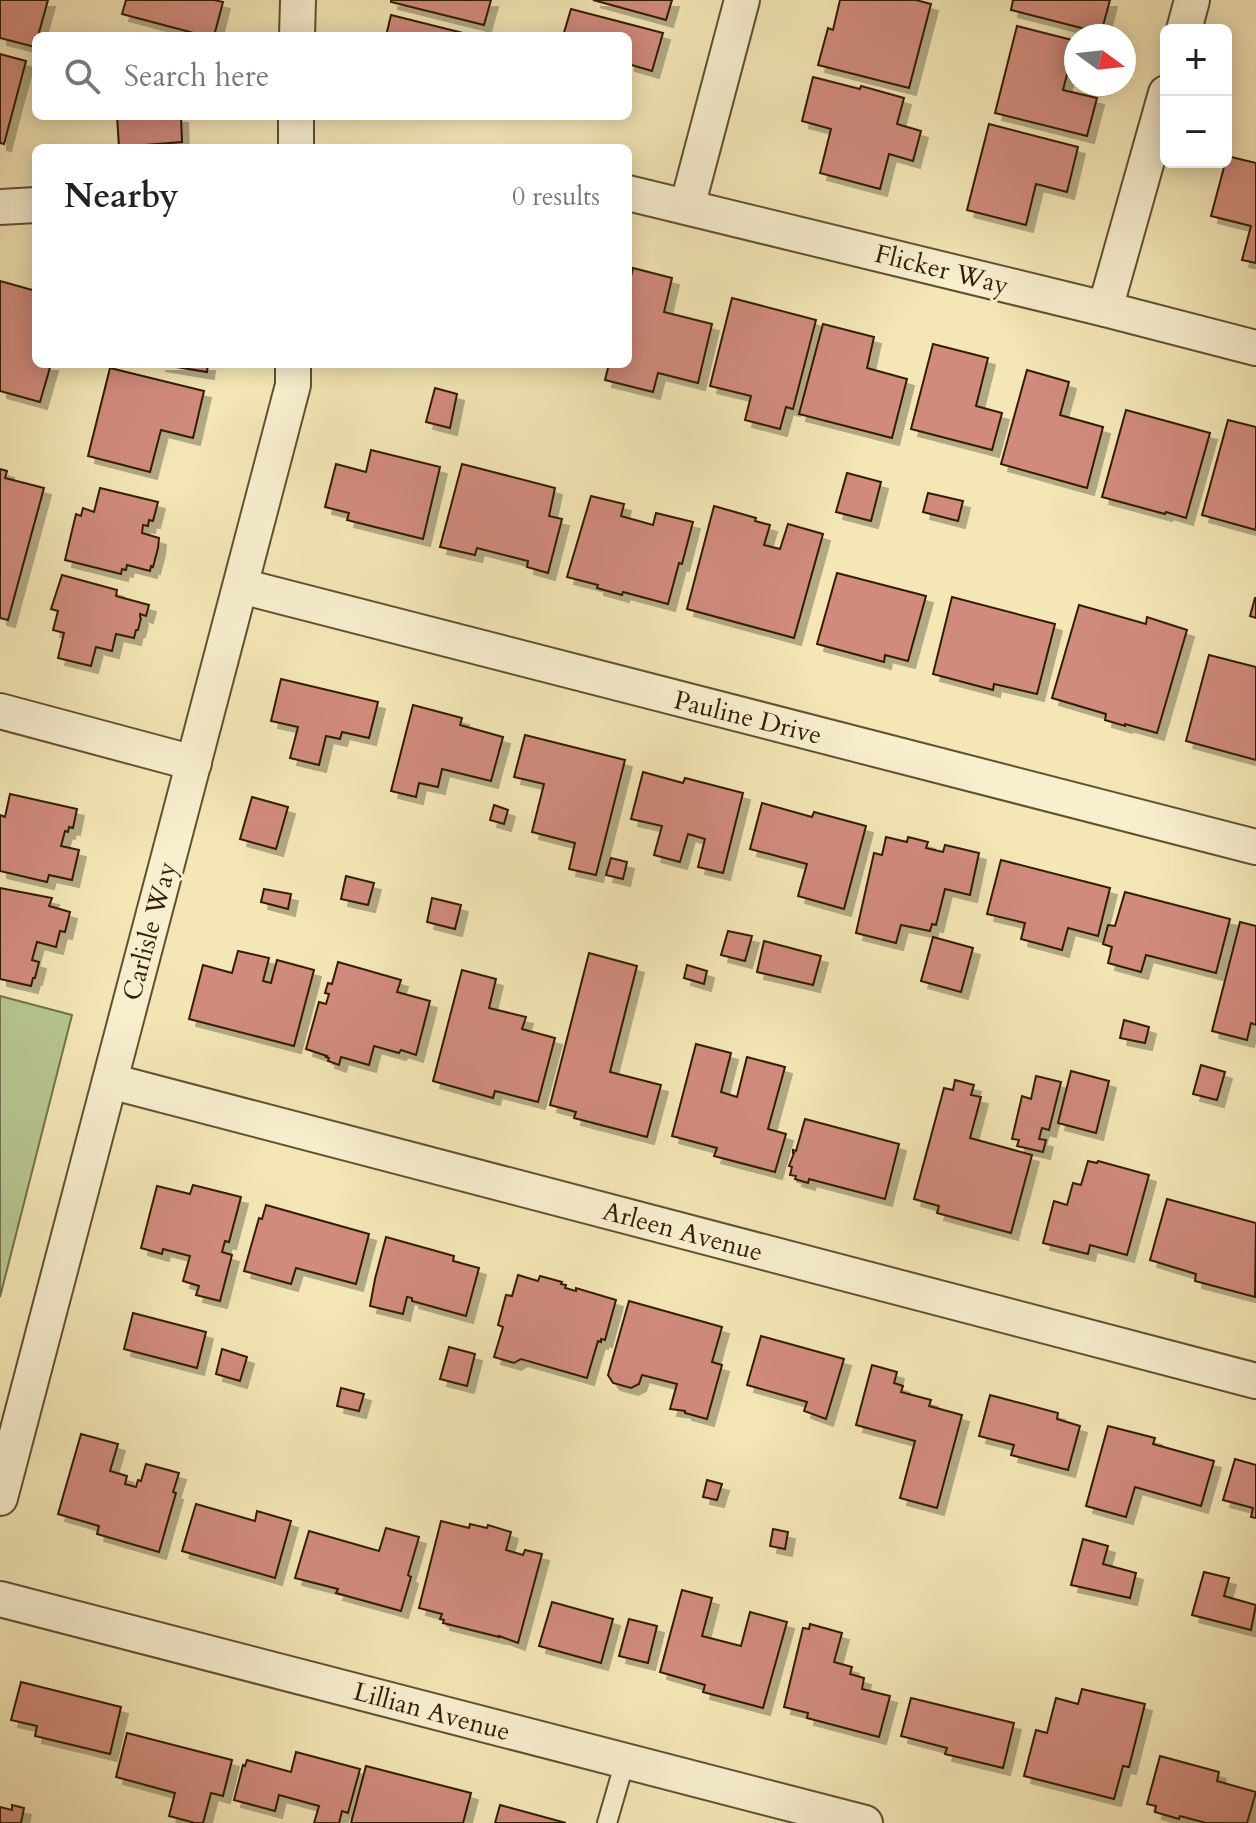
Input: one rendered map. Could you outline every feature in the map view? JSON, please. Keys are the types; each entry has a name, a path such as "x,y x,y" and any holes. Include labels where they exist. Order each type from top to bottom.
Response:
{"street":[{"path":"297,32 298,0"},
{"path":"687,207 742,0"},
{"path":"1186,24 1192,0"},
{"path":"1105,309 1165,96"},
{"path":"296,120 296,144"},
{"name":"Flicker Way","path":"632,194 1256,348"},
{"path":"0,207 32,205"},
{"name":"Carlisle Way","path":"0,1498 241,586 293,385 293,368"},
{"name":"Pauline Drive","path":"241,586 1256,847"},
{"path":"0,711 194,763"},
{"name":"Arleen Avenue","path":"110,1081 1256,1381"},
{"name":"Lillian Avenue","path":"0,1599 865,1823"}],"lane":[{"path":"607,1823 625,1761"}],"green space":[{"path":"0,996 72,1015 0,1297"}],"building":[{"path":"0,0 48,0 39,32 32,32 32,46 0,38"},
{"path":"126,0 223,2 215,32 190,32 122,14"},
{"path":"391,0 491,0 484,25"},
{"path":"593,0 672,0 666,20"},
{"path":"840,0 916,0 931,4 909,88 818,65 828,28 833,30"},
{"path":"1013,0 1110,0 1103,24 1066,24 1011,10"},
{"path":"571,9 663,33 652,71 632,65 632,32 564,32"},
{"path":"391,15 459,32 387,32"},
{"path":"1017,26 1064,38 1064,96 1097,98 1087,136 995,113"},
{"path":"0,54 26,61 4,144 0,143"},
{"path":"813,77 904,98 897,124 921,131 913,161 889,154 880,189 820,173 831,129 802,121"},
{"path":"117,120 181,120 182,142 119,144"},
{"path":"989,124 1078,147 1067,192 1036,184 1026,225 967,210"},
{"path":"1232,157 1256,163 1256,263 1242,260 1251,226 1211,216 1224,168 1232,168"},
{"path":"633,268 672,278 664,312 712,324 698,383 658,373 653,392 605,380 608,368 632,368"},
{"path":"0,281 32,290 32,368 50,368 40,402 0,391"},
{"path":"732,298 816,320 793,409 786,407 780,429 745,420 751,396 710,386"},
{"path":"823,324 874,337 867,368 907,379 892,438 799,414"},
{"path":"933,344 988,358 976,406 1002,413 992,450 911,429"},
{"path":"110,368 204,391 193,438 161,430 150,472 88,456"},
{"path":"182,368 208,368 207,372"},
{"path":"1027,370 1069,382 1060,415 1103,427 1087,488 1001,464"},
{"path":"435,388 457,394 450,428 426,422"},
{"path":"1126,410 1210,433 1186,518 1102,497"},
{"path":"1228,420 1256,427 1256,530 1202,515"},
{"path":"371,450 440,467 423,539 347,520 349,513 325,507 336,464 366,472"},
{"path":"462,464 555,488 549,516 562,519 548,573 527,567 528,561 477,548 475,555 440,547"},
{"path":"0,469 7,471 5,478 44,488 8,620 0,618"},
{"path":"847,473 881,482 871,521 836,512"},
{"path":"100,488 158,502 153,521 149,520 148,526 143,525 142,533 159,538 150,571 127,565 121,574 65,560 76,514 81,516 83,508 94,512"},
{"path":"928,493 963,501 958,521 923,512"},
{"path":"591,496 624,504 621,516 653,525 656,513 693,522 668,604 623,592 622,595 567,577"},
{"path":"714,506 770,525 764,545 780,549 788,524 823,534 794,638 687,609"},
{"path":"837,573 926,596 908,661 885,655 884,662 817,644"},
{"path":"62,575 117,590 116,596 149,605 146,616 140,614 134,638 116,634 112,651 96,647 91,666 58,658 64,633 53,630 58,611 51,609"},
{"path":"952,597 1055,624 1037,694 994,684 993,690 933,674"},
{"path":"1256,598 1256,618 1250,616"},
{"path":"1079,605 1146,624 1147,617 1187,630 1157,733 1105,720 1106,714 1052,698"},
{"path":"1209,655 1256,667 1256,760 1186,741"},
{"path":"281,679 378,702 369,738 342,732 340,739 326,736 319,765 290,758 298,727 271,721"},
{"path":"413,705 462,718 460,725 503,737 491,781 442,769 438,787 419,783 416,797 391,791"},
{"path":"525,735 625,760 596,875 569,869 575,843 532,832 544,784 514,777"},
{"path":"643,772 683,783 685,778 743,793 723,873 698,867 705,839 688,834 680,862 654,855 662,826 631,819"},
{"path":"10,794 77,809 73,828 65,831 61,846 79,850 72,880 49,875 47,882 0,871 0,815 5,817"},
{"path":"252,797 288,807 276,849 240,839"},
{"path":"762,803 812,817 814,812 866,826 844,909 798,896 807,864 750,849"},
{"path":"494,805 508,810 504,824 490,820"},
{"path":"886,837 907,842 908,837 928,842 926,848 943,852 945,845 979,853 970,895 945,889 936,925 932,924 930,931 901,925 896,943 856,933 874,853 882,855"},
{"path":"611,858 627,862 623,879 606,875"},
{"path":"1001,860 1110,888 1098,936 1068,928 1062,950 1021,939 1025,923 987,914"},
{"path":"346,876 374,883 368,905 341,899"},
{"path":"0,888 52,898 49,906 70,912 65,932 60,931 56,947 37,942 32,960 39,962 31,986 0,979"},
{"path":"264,889 291,894 288,909 261,902"},
{"path":"1125,892 1230,919 1216,973 1146,955 1141,972 1108,963 1112,947 1103,944 1108,925 1115,926"},
{"path":"432,898 461,905 455,929 427,922"},
{"path":"1240,922 1256,926 1256,1025 1251,1023 1247,1040 1212,1031"},
{"path":"728,931 752,936 745,961 721,955"},
{"path":"933,937 973,948 961,992 921,981"},
{"path":"764,941 821,956 813,985 757,972"},
{"path":"238,951 269,958 263,981 271,983 277,960 314,970 294,1046 189,1019 203,965 232,973"},
{"path":"589,953 637,966 610,1072 661,1085 647,1137 574,1118 576,1112 550,1105"},
{"path":"338,962 401,980 397,992 430,1001 416,1055 374,1046 369,1065 341,1057 339,1065 328,1061 327,1056 306,1049 319,1002 326,1004 329,994 325,993 328,983 332,984"},
{"path":"687,965 707,971 704,984 684,978"},
{"path":"462,970 496,979 489,1008 526,1017 522,1029 555,1038 538,1102 495,1091 493,1098 433,1081"},
{"path":"1124,1020 1149,1027 1145,1043 1120,1038"},
{"path":"696,1044 731,1053 721,1092 737,1097 747,1057 785,1067 768,1129 786,1134 775,1172 714,1156 717,1148 672,1136"},
{"path":"1201,1065 1225,1072 1217,1100 1193,1094"},
{"path":"1071,1071 1109,1081 1096,1133 1058,1123"},
{"path":"1036,1076 1061,1082 1049,1130 1042,1128 1039,1139 1046,1140 1043,1152 1017,1146 1019,1140 1012,1139 1022,1096 1031,1099"},
{"path":"955,1080 974,1085 971,1095 981,1097 970,1138 1032,1155 1011,1233 937,1213 939,1206 914,1199 944,1088 953,1090"},
{"path":"805,1119 899,1144 885,1199 809,1179 808,1183 790,1175 793,1150 796,1151"},
{"path":"1088,1161 1149,1175 1127,1255 1090,1245 1088,1254 1043,1243 1054,1201 1067,1205 1073,1183 1081,1185"},
{"path":"193,1185 241,1197 229,1242 225,1241 222,1252 232,1255 220,1301 196,1295 199,1286 183,1281 190,1256 163,1249 162,1254 141,1248 157,1186 190,1194"},
{"path":"1167,1199 1256,1223 1255,1297 1195,1281 1196,1274 1150,1260"},
{"path":"266,1205 369,1234 356,1284 296,1268 291,1284 244,1271 259,1218 262,1219"},
{"path":"386,1237 454,1256 453,1261 479,1268 466,1316 407,1297 403,1314 370,1306"},
{"path":"518,1275 538,1281 540,1276 562,1282 565,1288 576,1291 576,1288 616,1300 605,1340 598,1341 587,1378 521,1359 514,1363 494,1357 503,1327 498,1325 506,1295 512,1296"},
{"path":"629,1301 722,1327 712,1362 722,1365 707,1419 670,1409 677,1384 642,1375 639,1384 631,1388 613,1383 608,1375"},
{"path":"133,1313 206,1332 197,1368 124,1349"},
{"path":"761,1336 844,1359 826,1419 804,1411 807,1402 747,1385"},
{"path":"449,1347 475,1354 467,1386 440,1379"},
{"path":"222,1349 247,1357 240,1381 216,1374"},
{"path":"872,1365 897,1372 894,1383 903,1386 901,1392 931,1400 929,1406 962,1415 937,1508 900,1498 915,1441 856,1425"},
{"path":"341,1388 364,1394 359,1411 337,1406"},
{"path":"990,1395 1058,1413 1057,1419 1080,1426 1068,1470 1011,1455 1014,1445 979,1436"},
{"path":"1108,1426 1155,1438 1153,1444 1214,1461 1201,1506 1135,1487 1126,1517 1086,1506"},
{"path":"81,1434 118,1444 110,1471 127,1476 125,1484 136,1487 146,1464 179,1473 159,1552 97,1534 99,1526 58,1514"},
{"path":"1235,1459 1256,1465 1256,1518 1251,1517 1253,1508 1223,1500"},
{"path":"707,1480 722,1484 717,1500 703,1497"},
{"path":"196,1504 255,1521 257,1511 291,1521 275,1578 182,1551"},
{"path":"441,1521 469,1528 470,1524 487,1528 488,1525 511,1532 506,1550 523,1555 525,1550 542,1554 518,1643 443,1623 444,1620 440,1619 442,1614 419,1608"},
{"path":"386,1528 419,1537 401,1611 295,1578 309,1531 379,1551"},
{"path":"773,1529 788,1532 785,1549 770,1546"},
{"path":"1083,1539 1108,1546 1103,1564 1136,1573 1130,1598 1071,1585"},
{"path":"1204,1572 1229,1578 1224,1596 1256,1605 1251,1630 1192,1615"},
{"path":"682,1590 712,1598 702,1636 741,1646 750,1612 787,1622 763,1708 703,1692 705,1685 660,1672"},
{"path":"552,1602 613,1619 601,1663 539,1646"},
{"path":"629,1619 657,1626 648,1663 619,1656"},
{"path":"810,1624 842,1633 834,1662 852,1667 850,1674 864,1678 862,1689 890,1696 879,1737 807,1718 808,1713 784,1707 803,1628 809,1629"},
{"path":"21,1682 121,1707 110,1754 35,1736 37,1726 11,1720"},
{"path":"1082,1689 1145,1704 1129,1767 1123,1766 1114,1799 1024,1776 1036,1730 1047,1733 1056,1698 1078,1704"},
{"path":"911,1698 1014,1723 1003,1768 945,1754 947,1748 901,1736"},
{"path":"127,1733 232,1760 223,1796 211,1793 203,1823 169,1816 175,1793 116,1777"},
{"path":"296,1752 360,1769 348,1813 342,1811 339,1823 314,1823 319,1806 279,1795 275,1811 234,1800 247,1760 291,1772"},
{"path":"1160,1756 1219,1772 1217,1781 1256,1792 1247,1823 1206,1823 1155,1812 1156,1806 1147,1804"},
{"path":"366,1766 471,1793 463,1823 351,1823"},
{"path":"12,1805 24,1808 21,1823 0,1823 0,1807 12,1810"},
{"path":"500,1805 566,1823 495,1823"}]}
